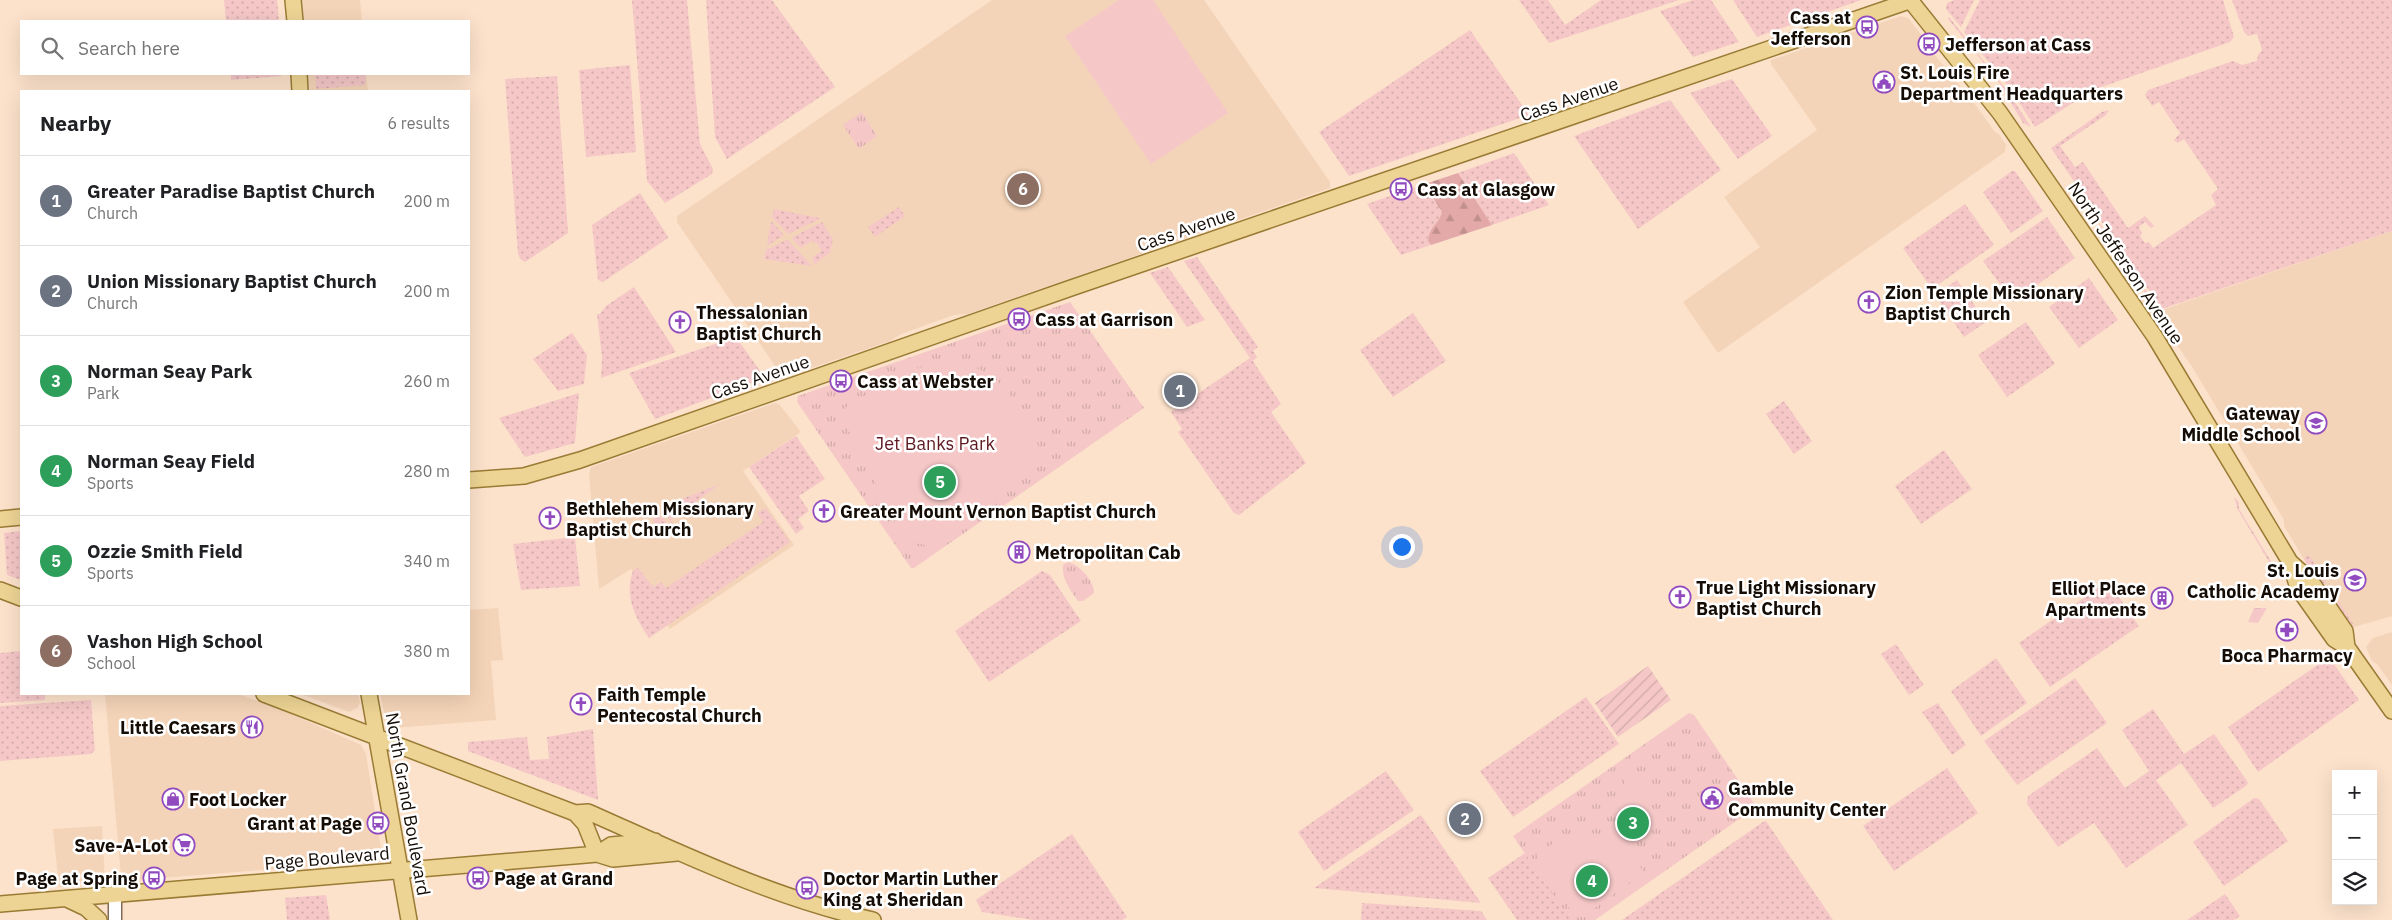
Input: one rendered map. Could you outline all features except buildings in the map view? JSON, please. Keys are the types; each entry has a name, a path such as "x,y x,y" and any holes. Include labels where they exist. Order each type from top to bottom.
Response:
{"main road":[{"path":"293,0 295,20"},
{"name":"Cass Avenue","path":"470,480 524,476 580,460 1077,286 1911,0"},
{"name":"North Jefferson Avenue","path":"1911,0 2000,113 2154,337 2290,562 2310,580 2345,631 2347,647 2392,711"},
{"path":"299,75 300,90"},
{"path":"0,519 20,517"},
{"path":"0,590 20,598"},
{"path":"267,695 575,813 588,812 678,852 790,897 873,920"},
{"name":"North Grand Boulevard","path":"369,695 409,920"},
{"path":"575,813 585,824 597,854 612,859 678,852"},
{"name":"Page Boulevard","path":"0,904 597,854 611,845 655,841"},
{"path":"65,899 86,908 99,920"}],"street":[{"path":"115,895 115,920"}],"shaded area":[{"path":"302,0 360,0 362,20 304,20"},
{"path":"992,0 1204,0 1330,182 1330,188 968,314 954,315 901,334 890,341 788,376 782,376 677,222 677,216"},
{"path":"1901,16 1908,18 1995,132 1999,134 2006,145 2005,152 1718,353 1683,302 1760,247 1724,197 1817,130 1771,64 1771,60"},
{"path":"308,75 366,75 368,90 310,90"},
{"path":"2392,231 2392,616 2351,627 2305,561 2284,526 2284,520 2191,365 2158,318 2156,312"},
{"path":"775,403 779,404 801,432 743,471 794,545 670,629 631,569 599,589 589,474 591,467"},
{"path":"498,608 503,660 491,661 496,720 393,728 387,725 380,695 470,695 470,610"},
{"path":"2392,632 2392,685 2377,664 2372,661 2366,647 2373,638"},
{"path":"105,695 241,695 282,710 361,745 366,754 382,855 333,860 325,865 124,881 121,876"},
{"path":"304,695 358,695 360,703 357,708 349,712"},
{"path":"102,826 105,881 59,887 53,829"}],"green space":[{"path":"224,0 277,0 279,20 226,20"},
{"path":"632,0 687,0 700,144 713,169 712,174 665,203 647,181"},
{"path":"706,0 772,0 835,87 727,159 715,137"},
{"path":"1119,0 1153,0 1228,113 1151,164 1065,36"},
{"path":"1519,0 1548,0 1565,25 1601,0 1679,0 1549,43"},
{"path":"1693,0 1711,0 1739,42 1693,57 1660,11"},
{"path":"1733,0 1861,0 1757,37"},
{"path":"1954,0 1974,0 1961,27 1946,9 1947,3"},
{"path":"1980,0 2223,0 2234,37 2230,42 2093,90 2035,127 2009,87 1964,32"},
{"path":"2232,0 2392,0 2392,231 2162,309 2051,148 2102,112 2109,110 2106,115 2060,146 2075,167 2083,162 2128,228 2145,216 2154,226 2151,228 2145,222 2139,227 2142,233 2140,236 2145,243 2149,242 2153,248 2216,205 2211,195 2218,189 2184,139 2178,143 2174,140 2180,133 2159,102 2152,106 2145,95 2148,90 2233,61 2242,65 2257,61 2258,55 2262,50 2257,34 2248,36 2244,32"},
{"path":"1949,17 2009,93 2031,127 2023,123 1996,78 1948,19"},
{"path":"1470,30 1529,115 1349,176 1319,132"},
{"path":"630,65 636,152 586,157 579,70"},
{"path":"231,75 281,75 281,76 231,80"},
{"path":"315,75 365,75 366,85 316,89"},
{"path":"557,76 568,233 525,262 520,259 518,254 505,79"},
{"path":"1732,79 1772,136 1738,159 1690,93"},
{"path":"1670,100 1721,170 1638,229 1574,136"},
{"path":"862,112 877,136 859,149 843,125"},
{"path":"1514,153 1549,205 1492,225 1458,173"},
{"path":"2012,171 2015,171 2043,211 2011,233 1983,192"},
{"path":"1458,173 1492,225 1431,245 1428,241 1429,236 1442,212 1425,184"},
{"path":"1425,184 1442,212 1429,236 1428,241 1431,245 1401,255 1367,204"},
{"path":"2072,184 2165,318 2165,321 2158,317 2157,311"},
{"path":"640,193 668,238 603,282 598,280 592,225"},
{"path":"1965,204 1994,245 1932,289 1903,248"},
{"path":"899,207 905,216 875,237 868,227"},
{"path":"774,209 820,219 788,234 772,217"},
{"path":"2047,217 2075,258 2013,302 1983,261"},
{"path":"771,221 784,235 767,246"},
{"path":"822,222 833,239 830,253 814,265 813,257 821,251 818,244 811,241 801,248 792,239"},
{"path":"786,240 812,266 764,259 766,250"},
{"path":"1197,257 1258,347 1253,351 1257,357 1253,361 1281,404 1271,412 1306,463 1239,515 1234,513 1178,432 1182,429 1171,412 1250,358 1184,261"},
{"path":"1168,267 1205,320 1187,327 1150,273"},
{"path":"2089,278 2118,320 2079,348 2049,307"},
{"path":"1957,280 1986,322 1964,337 1935,295"},
{"path":"634,287 676,352 601,378 602,357 597,314 600,314 606,306"},
{"name":"Jet Banks Park","path":"1070,302 1144,408 914,568 911,568 797,402 798,396"},
{"path":"1413,313 1446,361 1393,397 1360,350"},
{"path":"2026,322 2055,364 2007,397 1978,355"},
{"path":"572,333 587,355 584,384 558,391 533,359"},
{"path":"736,337 765,378 655,419 629,373"},
{"path":"953,362 968,365 988,374 1007,391 1029,426 1040,449 942,538 930,546 909,542 900,530 839,412 900,373 930,365"},
{"path":"579,393 575,443 525,457 499,418"},
{"path":"1784,401 1812,441 1794,454 1766,414"},
{"path":"796,436 825,479 799,496 809,511 798,519 804,528 796,534 749,467"},
{"path":"1944,450 1972,489 1921,524 1895,486"},
{"path":"720,484 671,520 674,527 667,516 664,506"},
{"path":"2234,497 2239,502 2239,509 2272,563 2271,565 2238,510"},
{"path":"766,508 790,542 649,638 632,606 630,589 633,571 638,568 653,587 661,582 666,588 763,522 757,513"},
{"path":"663,517 671,529 665,523 655,530 659,536 656,537 653,518"},
{"path":"20,531 20,580 7,575 4,533"},
{"path":"575,537 580,586 521,590 513,544"},
{"path":"2309,555 2326,583 2321,586 2304,559"},
{"path":"1068,562 1081,570 1089,579 1094,589 1094,593 1083,601 1078,601 1065,579 1063,565"},
{"path":"1042,571 1050,575 1081,621 989,682 955,631"},
{"path":"2108,581 2139,626 2050,687 2019,643"},
{"path":"2328,585 2353,624 2353,627 2349,625 2323,588"},
{"path":"2254,608 2267,608 2258,623 2248,622"},
{"path":"1896,644 1924,685 1909,695 1881,654"},
{"path":"20,651 20,695 45,695 45,700 0,703 0,653"},
{"path":"2329,657 2359,700 2258,772 2228,727"},
{"path":"1996,658 2027,703 1981,736 1951,691"},
{"path":"1648,666 1671,700 1618,737 1595,703"},
{"path":"2075,678 2107,723 2017,785 1984,741"},
{"path":"1586,697 1619,744 1513,817 1480,771"},
{"path":"91,700 95,750 91,754 0,761 0,706"},
{"path":"1938,703 1966,745 1952,755 1922,712"},
{"path":"2153,709 2184,754 2214,734 2245,778 2248,783 2246,786 2213,808 2181,763 2156,780 2188,825 2126,868 2094,823 2058,847 2027,804 2028,796 2097,748 2125,788 2149,771 2122,730"},
{"path":"1689,713 1694,715 1754,803 1755,808 1595,920 1571,920 1513,836"},
{"path":"593,729 598,800 468,751 468,742 527,737 530,760 549,759 547,737"},
{"path":"1947,768 1978,813 1894,871 1863,826"},
{"path":"1386,771 1414,810 1324,871 1298,832"},
{"path":"1626,774 1648,778 1641,818 1619,815"},
{"path":"2254,798 2259,799 2288,841 2224,886 2193,842"},
{"path":"1421,815 1481,903 1314,888"},
{"path":"1766,821 1833,920 1622,920 1763,822"},
{"path":"1576,833 1599,834 1608,837 1623,847 1644,872 1582,917 1574,916 1536,855 1555,842"},
{"path":"1072,834 1127,917 1122,920 1033,920 982,912 976,900"},
{"path":"1515,839 1587,920 1517,920 1488,878 1525,853"},
{"path":"2225,894 2240,916 2234,920 2187,920"},
{"path":"326,895 330,920 287,920 285,898"},
{"path":"1362,903 1481,911 1487,920 1361,920"}],"place":[{"name":"Cass at Jefferson","path":"1867,27"},
{"name":"Jefferson at Cass","path":"1929,44"},
{"name":"St. Louis Fire Department Headquarters","path":"1884,82"},
{"name":"Vashon High School","path":"1023,189"},
{"name":"Cass at Glasgow","path":"1401,189"},
{"name":"Zion Temple Missionary Baptist Church","path":"1869,302"},
{"name":"Cass at Garrison","path":"1019,319"},
{"name":"Thessalonian Baptist Church","path":"680,322"},
{"name":"Cass at Webster","path":"841,381"},
{"name":"Greater Paradise Baptist Church","path":"1180,391"},
{"name":"Gateway Middle School","path":"2316,423"},
{"name":"Ozzie Smith Field","path":"940,482"},
{"name":"Greater Mount Vernon Baptist Church","path":"824,511"},
{"name":"Bethlehem Missionary Baptist Church","path":"550,518"},
{"name":"Metropolitan Cab","path":"1019,552"},
{"name":"St. Louis Catholic Academy","path":"2355,580"},
{"name":"True Light Missionary Baptist Church","path":"1680,597"},
{"name":"Elliot Place Apartments","path":"2162,598"},
{"name":"Boca Pharmacy","path":"2287,630"},
{"name":"Faith Temple Pentecostal Church","path":"581,704"},
{"name":"Little Caesars","path":"252,727"},
{"name":"Gamble Community Center","path":"1712,798"},
{"name":"Foot Locker","path":"173,799"},
{"name":"Union Missionary Baptist Church","path":"1465,819"},
{"name":"Grant at Page","path":"378,823"},
{"name":"Norman Seay Park","path":"1633,823"},
{"name":"Save-A-Lot","path":"184,845"},
{"name":"Page at Spring","path":"154,878"},
{"name":"Page at Grand","path":"478,878"},
{"name":"Norman Seay Field","path":"1592,881"},
{"name":"Doctor Martin Luther King at Sheridan","path":"807,888"}]}
